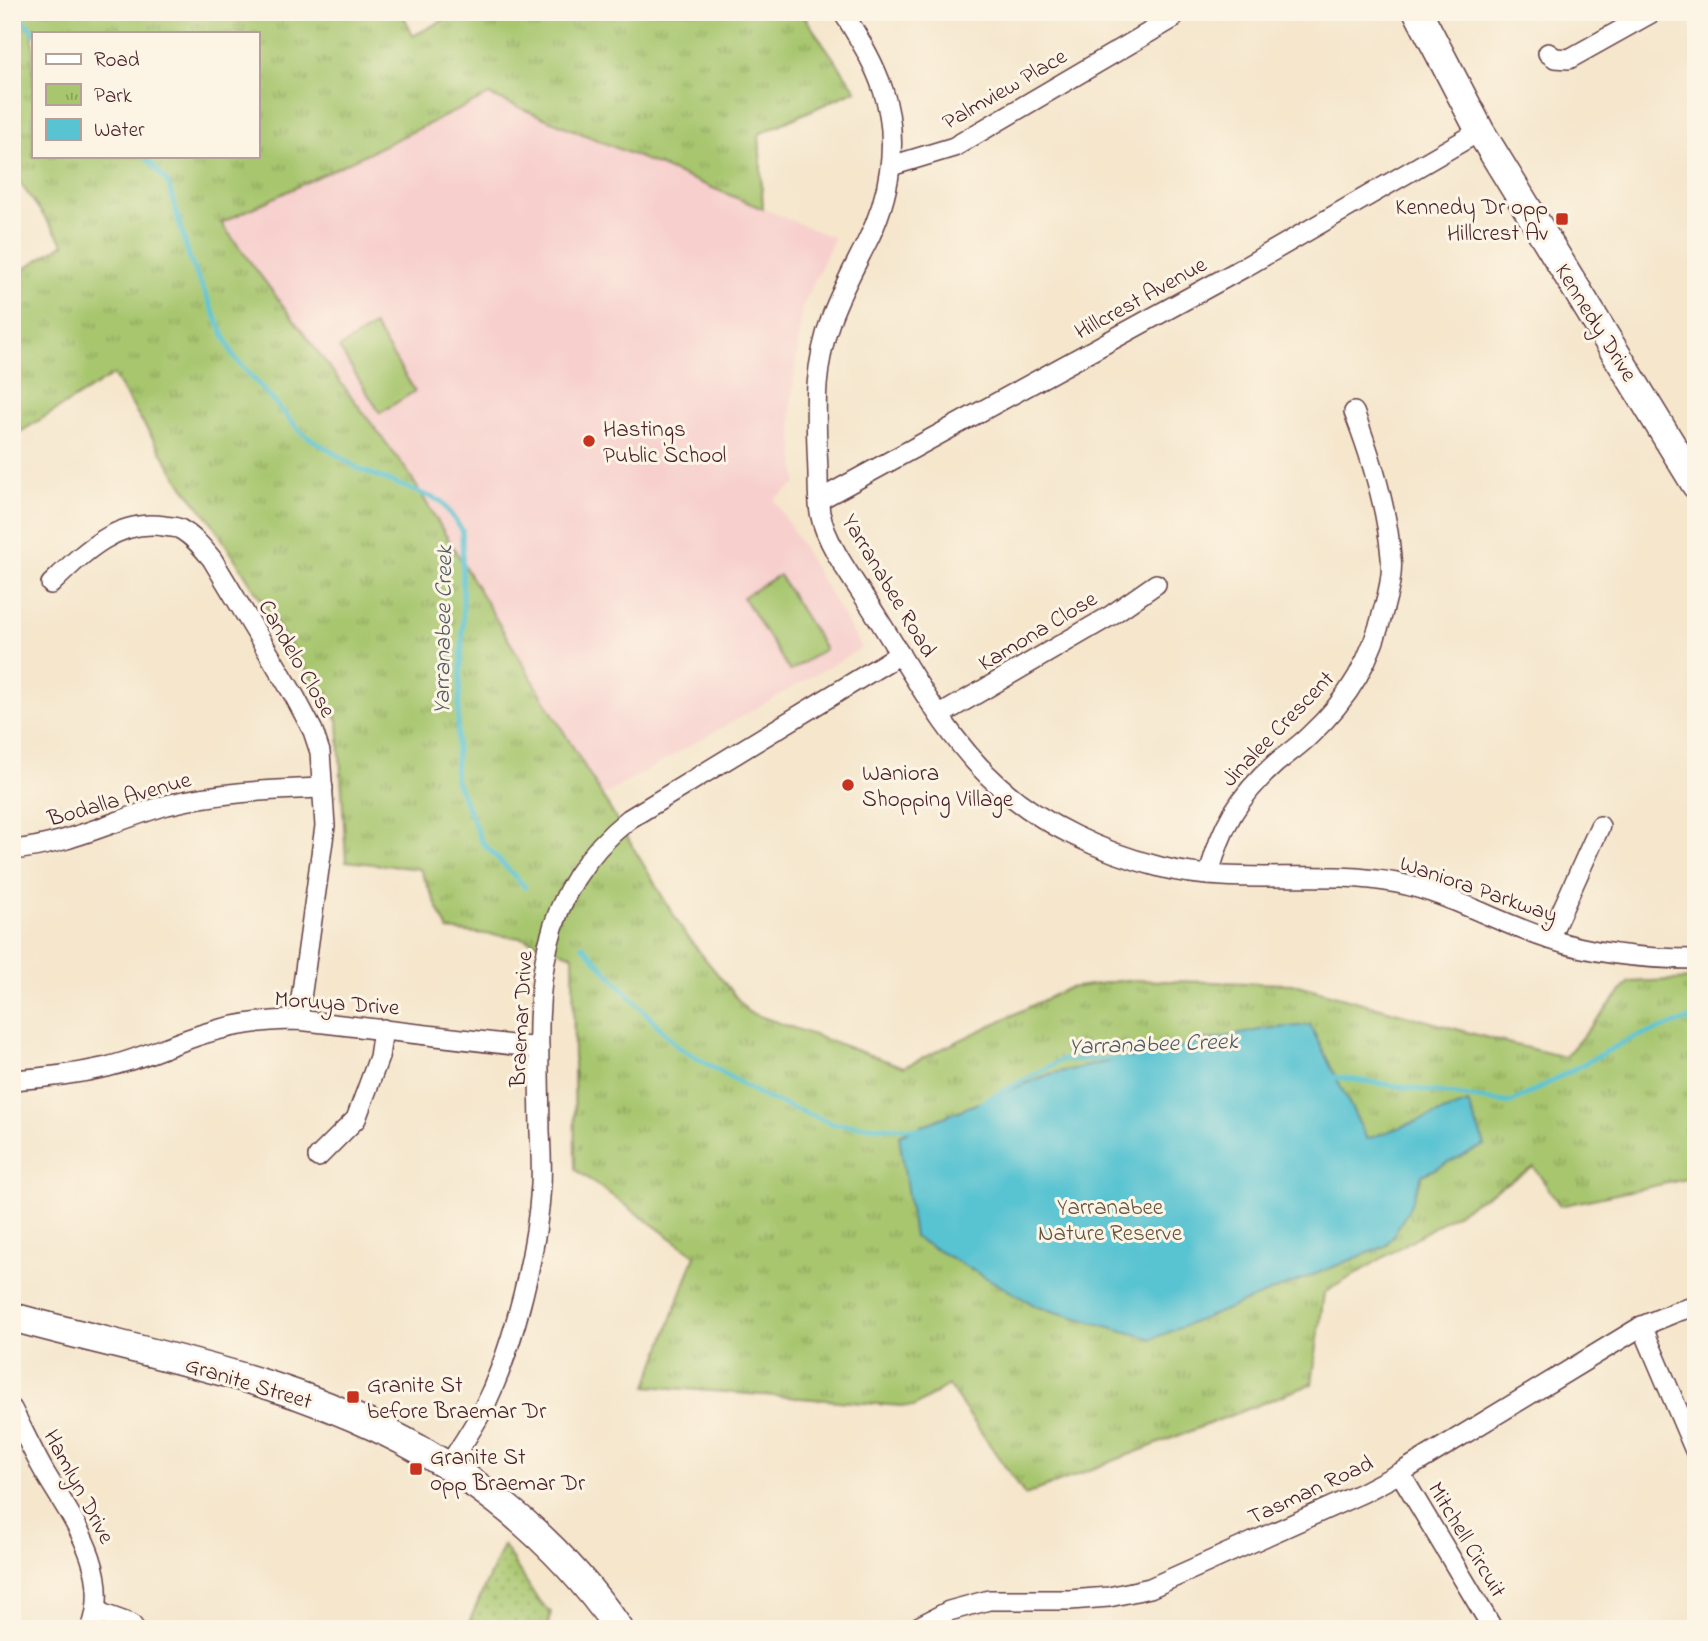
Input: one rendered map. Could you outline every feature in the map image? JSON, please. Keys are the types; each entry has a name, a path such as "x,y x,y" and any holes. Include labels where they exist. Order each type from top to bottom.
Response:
{"street":[{"name":"Yarranabee Road","path":"843,12 883,89 892,134 891,166 880,214 834,307 824,340 816,416 819,500 824,524 834,547 900,654 940,715 978,765 1028,809 1082,839 1122,856"},
{"name":"Kennedy Drive","path":"1418,12 1480,131 1696,485"},
{"path":"1548,53 1555,58 1569,59 1653,12"},
{"name":"Palmview Place","path":"891,166 954,147 1172,19"},
{"name":"Hillcrest Avenue","path":"819,500 1172,308 1480,131"},
{"name":"Jinalee Crescent","path":"1209,875 1221,834 1232,811 1256,781 1308,738 1353,687 1367,661 1380,625 1389,590 1392,559 1375,469 1354,412"},
{"name":"Candelo Close","path":"51,584 93,546 115,532 136,526 179,528 196,541 212,559 295,696 313,731 320,752 325,826 298,1020"},
{"name":"Kamona Close","path":"940,715 1099,623 1156,584"},
{"name":"Braemar Drive","path":"449,1465 487,1402 524,1289 541,1185 539,1048 543,965 555,919 569,885 604,840 629,819 900,654"},
{"name":"Bodalla Avenue","path":"12,850 52,844 138,814 193,799 283,789 323,788"},
{"path":"1549,939 1600,826"},
{"name":"Waniora Parkway","path":"1122,856 1184,873 1357,876 1402,884 1443,897 1549,939 1642,957 1696,959"},
{"name":"Moruya Drive","path":"12,1080 45,1078 108,1067 203,1034 238,1024 270,1020 298,1020 539,1048"},
{"path":"318,1157 356,1119 379,1057 383,1029"},
{"name":"Tasman Road","path":"914,1629 949,1611 989,1600 1070,1600 1110,1597 1150,1588 1400,1474 1642,1326 1676,1311 1696,1306"},
{"name":"Granite Street","path":"14,1321 272,1387 332,1408 387,1432 449,1465 476,1483 550,1548 597,1599 619,1629"},
{"path":"1642,1326 1696,1452"},
{"name":"Hamlyn Drive","path":"12,1409 42,1469 85,1543 98,1588 94,1620"},
{"name":"Mitchell Circuit","path":"1400,1474 1493,1629"},
{"path":"94,1620 131,1625 135,1629"}],"shaded area":[{"name":"Hastings Public School","path":"489,95 834,238 802,308 791,410 797,484 774,499 862,648 602,796 408,472 221,223"}],"green space":[{"name":"Yarranabee Nature Reserve","path":"12,12 402,12 413,36 459,12 801,12 856,90 759,134 763,209 489,95 221,223 408,472 685,934 748,1012 904,1067 1069,988 1126,980 1294,984 1565,1057 1629,982 1696,979 1696,1177 1560,1206 1534,1167 1324,1293 1312,1384 1025,1495 948,1385 914,1407 647,1386 695,1255 575,1169 573,955 522,938 448,930 420,869 346,861 338,720 209,518 184,488 113,375 12,437 12,276 64,244 12,172"},
{"path":"374,326 415,391 380,413 339,348"},
{"path":"779,575 825,649 790,671 743,597"},
{"path":"503,1545 539,1602 551,1612 547,1629 466,1629"}],"water":[{"path":"1310,1025 1367,1139 1468,1103 1485,1145 1422,1175 1408,1211 1386,1246 1152,1339 1038,1307 914,1237 899,1135 1050,1074 1264,1029"}],"waterway":[{"name":"Yarranabee Creek","path":"15,12 34,32"},
{"name":"Yarranabee Creek","path":"147,158 168,183 190,260 234,357 302,433 359,469 441,501 462,530 463,625 455,778 482,842 525,887"},
{"name":"Yarranabee Creek","path":"582,945 678,1047 766,1098 834,1124 919,1129"},
{"name":"Yarranabee Creek","path":"1329,1076 1511,1103 1630,1039 1696,1017"},
{"name":"Yarranabee Creek","path":"981,1103 1062,1060 1125,1059"}],"place":[{"name":"Kennedy Dr opp Hillcrest Av","path":"1562,219"},
{"name":"Hastings Public School","path":"589,441"},
{"name":"Waniora Shopping Village","path":"848,785"},
{"name":"Granite St before Braemar Dr","path":"353,1397"},
{"name":"Granite St opp Braemar Dr","path":"416,1469"}]}
